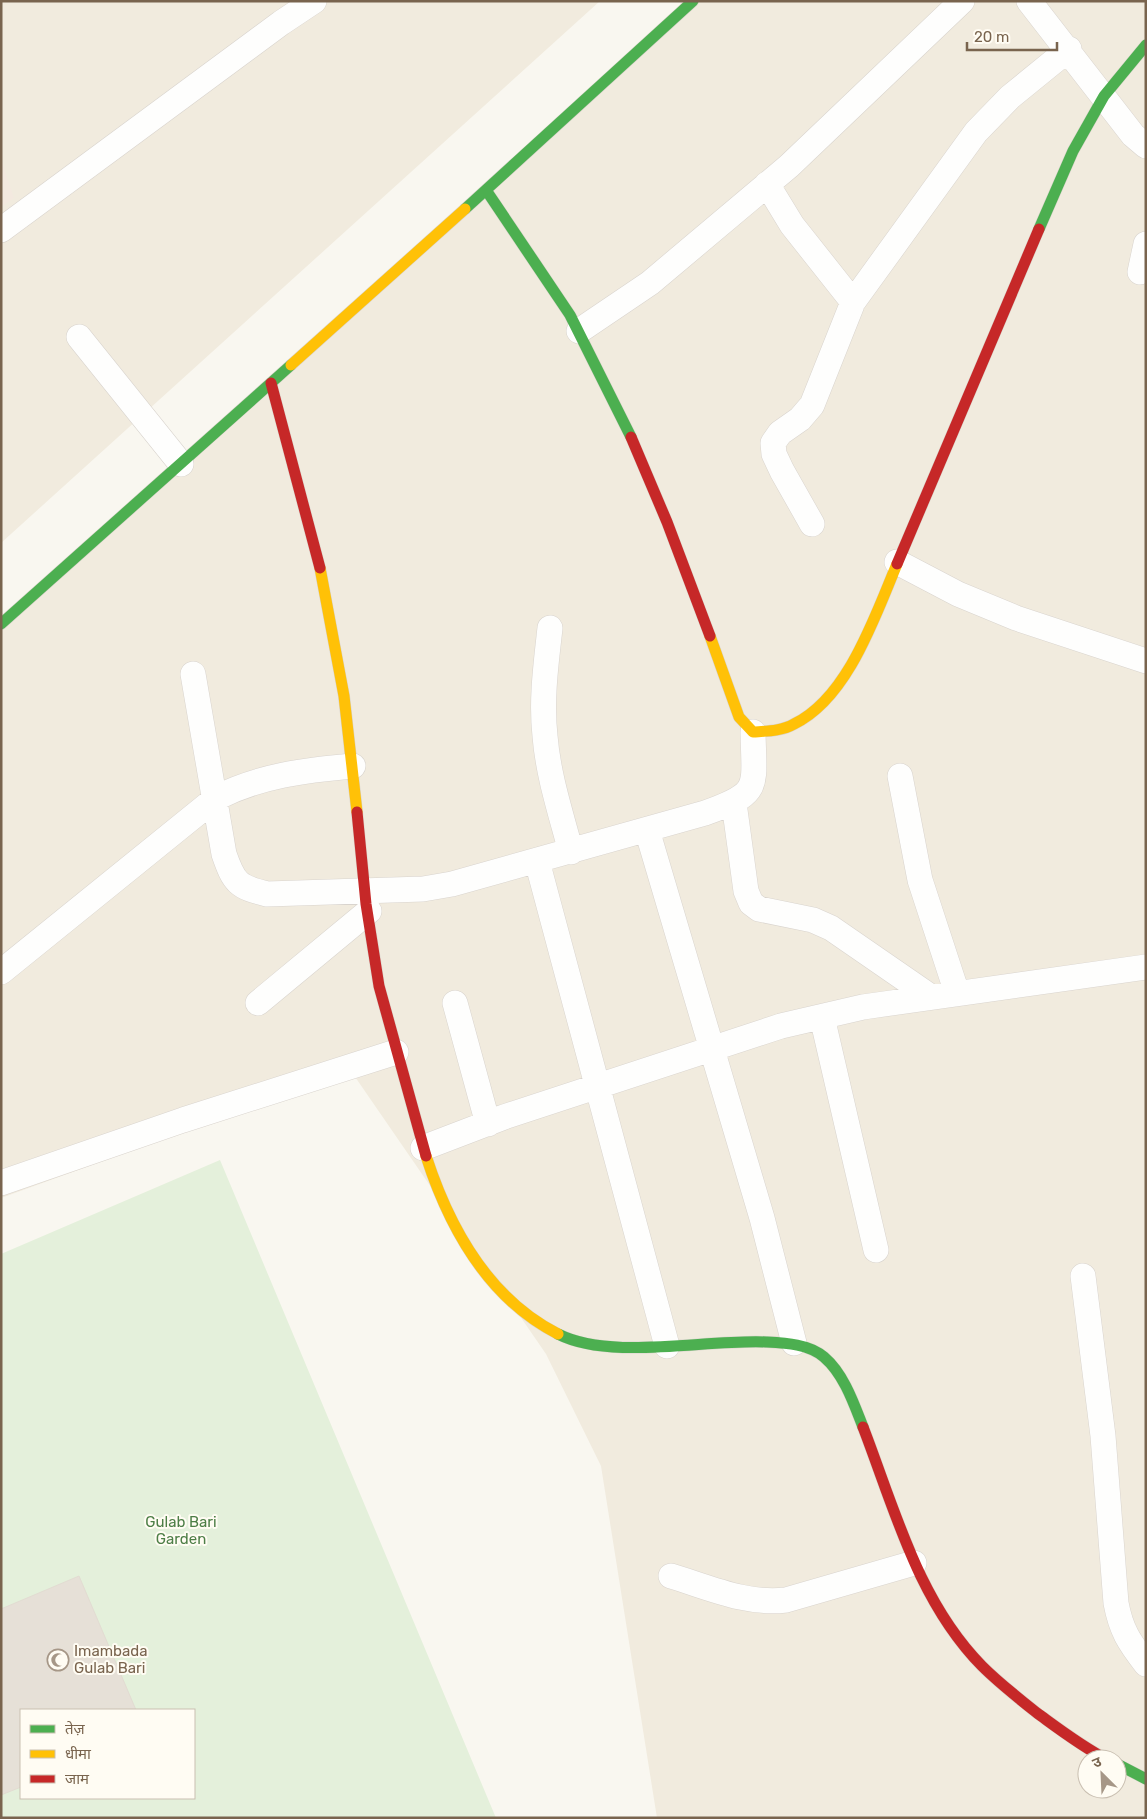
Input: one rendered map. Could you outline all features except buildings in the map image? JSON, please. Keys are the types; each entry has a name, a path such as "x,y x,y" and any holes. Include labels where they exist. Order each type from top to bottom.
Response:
{"street":[{"path":"1,230 281,22 314,1"},
{"path":"1,624 486,190 693,1"},
{"path":"579,331 650,283 767,184 962,1"},
{"path":"1030,1 1069,49 1133,135 1146,146"},
{"path":"753,732 772,731 795,724 822,705 846,670 870,627 997,325 1073,151 1104,96 1146,45"},
{"path":"812,524 782,471 774,454 773,444 780,433 800,419 812,405 853,302 988,118 1010,97 1069,49"},
{"path":"767,184 792,225 853,302"},
{"path":"192,674 216,798 224,854 231,874 244,888 268,894 368,901 452,884 647,830 734,803 748,793 754,780 753,732 739,717 689,574 616,402 579,331 486,190"},
{"path":"1140,272 1146,244"},
{"path":"80,337 181,464"},
{"path":"271,383 313,533 338,654 380,987 423,1148 436,1188 459,1236 479,1268 498,1290 552,1333 589,1345 622,1348 775,1340 809,1347 822,1355 844,1387 858,1413 914,1563 942,1613 1000,1684 1054,1726 1090,1749"},
{"path":"897,562 958,594 1016,618 1146,661"},
{"path":"550,628 543,701 544,736 570,852"},
{"path":"1,972 216,798 237,787 269,777 310,770 353,766"},
{"path":"900,776 920,880 957,993"},
{"path":"734,803 746,891 751,903 759,909 813,920 831,928 930,997"},
{"path":"647,830 762,1218 794,1343"},
{"path":"537,861 667,1346"},
{"path":"258,1003 368,901"},
{"path":"423,1148 488,1124 781,1026 863,1007 1146,967"},
{"path":"455,1003 488,1124"},
{"path":"822,1017 876,1250"},
{"path":"1,1183 183,1120 396,1052"},
{"path":"1083,1276 1103,1436 1116,1603 1120,1625 1130,1643 1146,1664"},
{"path":"672,1576 754,1600 769,1602 786,1600 914,1563"}],"shaded area":[{"path":"1,1 600,1 1,543"},
{"path":"696,1 1146,1 1146,1818 657,1818 601,1466 546,1354 351,1071 1,1198 1,631"},
{"path":"1,159 14,198 1,207"}],"green space":[{"name":"Gulab Bari Garden","path":"220,1160 496,1818 1,1818 1,1254"}],"traffic: fast":[{"path":"465,209 693,1"},
{"path":"1039,229 1073,151 1104,96 1146,45"},
{"path":"486,190 570,315 631,437"},
{"path":"1,624 291,365"},
{"path":"558,1334 580,1342 631,1348 766,1342 797,1345 811,1349 824,1357 837,1372 848,1390 863,1427"},
{"path":"1127,1769 1146,1779"}],"traffic: slow":[{"path":"291,365 465,209"},
{"path":"710,636 739,717 753,732 784,728 813,712 845,676 869,631 897,564"},
{"path":"320,568 344,696 357,812"},
{"path":"426,1156 435,1183 460,1234 492,1281 533,1319 558,1334"}],"traffic: jam":[{"path":"897,564 1039,229"},
{"path":"271,383 320,568"},
{"path":"631,437 667,522 710,636"},
{"path":"357,812 366,904 379,986 426,1156"},
{"path":"863,1427 898,1522 925,1584 941,1613 982,1666 1037,1713 1088,1749"}],"place":[{"name":"Imambada Gulab Bari","path":"58,1660"}]}
